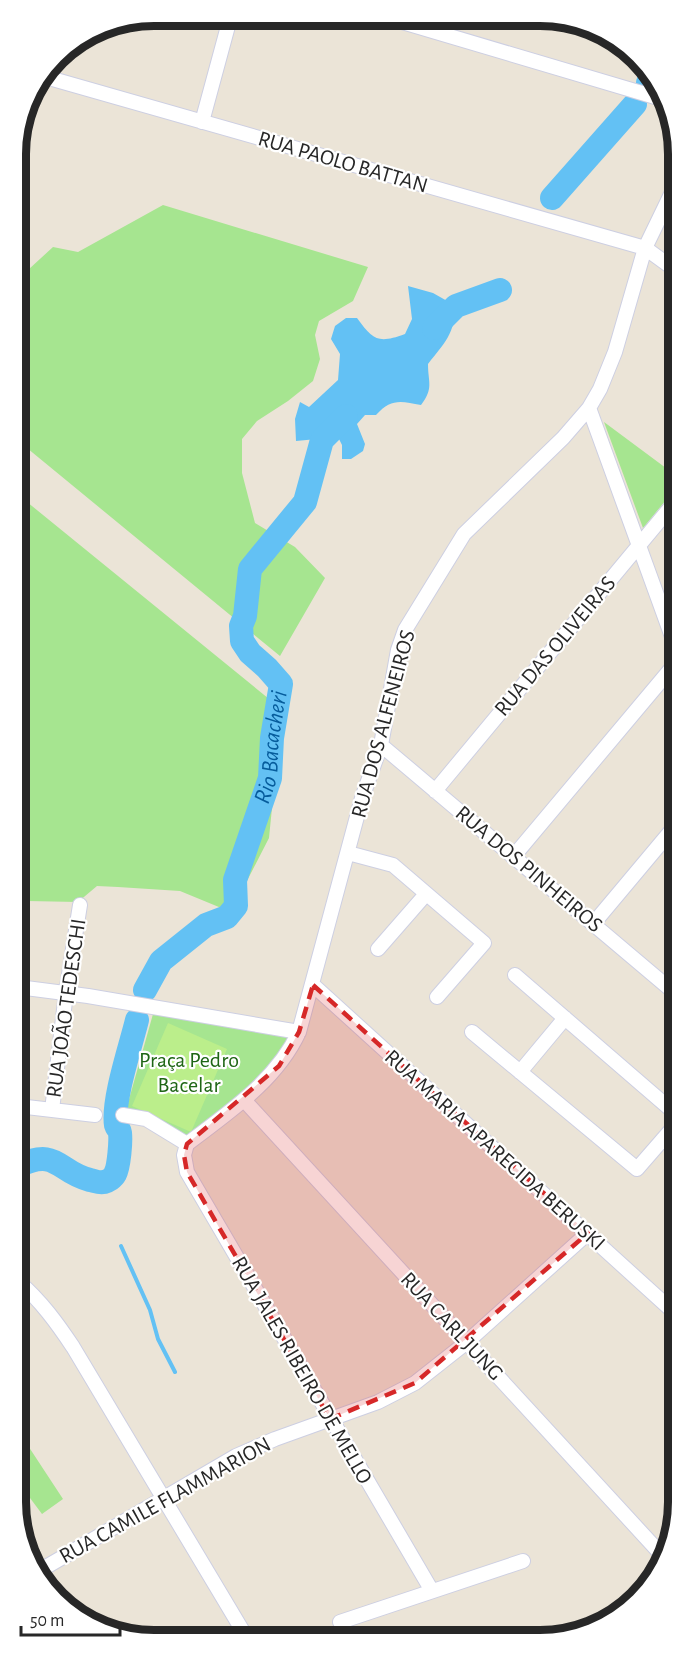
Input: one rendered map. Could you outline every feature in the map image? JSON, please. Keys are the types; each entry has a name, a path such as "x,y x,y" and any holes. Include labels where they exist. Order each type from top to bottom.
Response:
{"street":[{"path":"202,122 228,26"},
{"path":"416,26 653,96"},
{"name":"RUA PAOLO BATTAN","path":"50,78 645,248"},
{"name":"RUA DOS ALFENEIROS","path":"187,1144 244,1100 279,1066 291,1049 299,1032 362,798 381,745 402,640 456,545 473,524 563,438 589,408 600,389 615,352 645,248 668,200"},
{"path":"645,248 668,265"},
{"path":"589,408 668,625"},
{"name":"RUA DAS OLIVEIRAS","path":"435,791 668,511"},
{"path":"513,857 668,673"},
{"name":"RUA DOS PINHEIROS","path":"381,745 667,986"},
{"path":"593,924 667,835"},
{"path":"348,853 393,865 484,943 437,997"},
{"path":"378,949 426,894"},
{"name":"RUA JOÃO TEDESCHI","path":"52,1110 66,993 80,905"},
{"path":"515,975 667,1106"},
{"name":"RUA MARIA APARECIDA BERUSKI","path":"312,985 667,1305"},
{"path":"26,988 299,1032"},
{"path":"520,1072 565,1018"},
{"path":"472,1032 637,1169 667,1134"},
{"name":"RUA CARL JUNG","path":"244,1100 658,1551"},
{"path":"26,1107 95,1115"},
{"path":"123,1115 146,1119 187,1144"},
{"path":"663,1139 667,1143"},
{"name":"RUA JALES RIBEIRO DE MELLO","path":"187,1144 184,1155 188,1172 432,1591"},
{"name":"RUA CAMILE FLAMMARION","path":"44,1567 163,1497 256,1447 398,1393 415,1383 467,1342 588,1233"},
{"path":"26,1288 52,1316 73,1347 242,1630"},
{"path":"340,1622 524,1560"}],"highlighted area":[{"path":"313,985 588,1233 415,1383 330,1419 187,1172 184,1155 187,1144 279,1066 299,1032"}],"green space":[{"path":"163,205 368,267 353,301 319,321 315,335 320,359 313,381 257,421 242,439 242,473 255,523 295,547 325,578 280,656 26,447 26,272 53,247 78,252"},
{"path":"604,422 668,469 668,498 643,528"},
{"path":"26,501 274,703 278,748 269,838 231,912 180,891 118,887 97,886 78,902 27,901"},
{"name":"Praça Pedro Bacelar","path":"153,1014 289,1038 260,1078 186,1140 126,1110"},
{"path":"168,1023 227,1049 191,1132 132,1106"},
{"path":"26,1443 63,1499 42,1514 26,1493"}],"water":[{"path":"408,286 433,293 456,306 451,331 428,364 429,390 421,405 397,402 387,406 376,415 365,415 357,424 365,444 363,451 351,459 342,459 342,445 338,437 296,441 295,419 300,402 309,407 338,380 340,354 331,339 335,326 346,318 357,318 367,331 377,338 388,339 405,334 412,319"}],"waterway":[{"name":"Rio Bacacheri","path":"552,198 635,104"},
{"name":"Rio Bacacheri","path":"434,328 456,306 500,290"},
{"name":"Rio Bacacheri","path":"145,990 161,961 206,925 227,917 236,906 235,880 270,778 272,738 281,684 250,653 242,641 241,626 245,616 250,569 305,502 322,440 346,416"},
{"name":"Rio Bacacheri","path":"26,1163 41,1159 50,1160 70,1172 97,1182 106,1182 114,1175 118,1166 120,1142 120,1131 116,1125 117,1102 137,1020"},
{"name":"Rio Bacacheri","path":"101,1183 103,1189"},
{"path":"121,1246 150,1310 158,1339 175,1372"}]}
